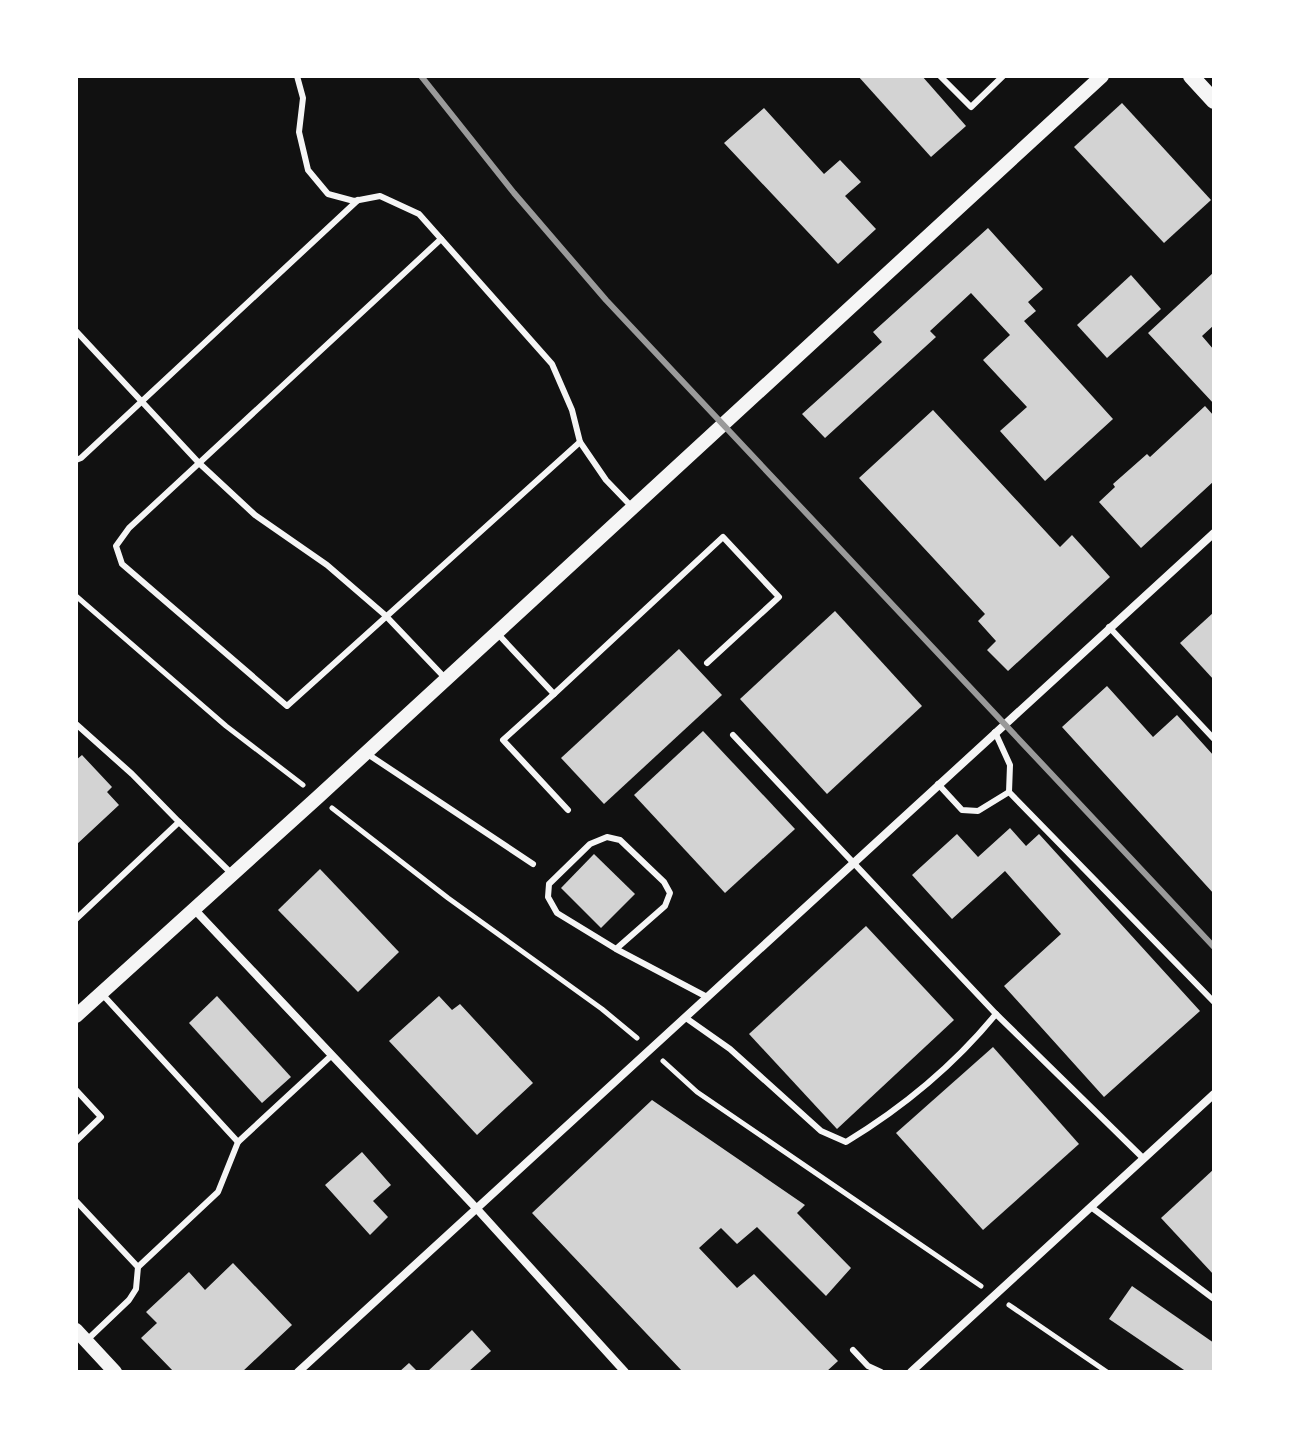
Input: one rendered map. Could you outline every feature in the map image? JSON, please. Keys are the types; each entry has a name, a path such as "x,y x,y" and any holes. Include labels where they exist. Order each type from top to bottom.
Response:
{"main road":[{"path":"1191,76 1214,101"}],"street":[{"path":"76,1016 1102,76"},
{"path":"298,1372 1213,534"},
{"path":"193,908 477,1209 625,1372"},
{"path":"911,1372 1214,1094"},
{"path":"81,1335 115,1372"}],"lane":[{"path":"297,76 303,98 299,132 308,170 328,194 358,200 380,196 419,214 552,364 572,410 580,442 606,480 633,508"},
{"path":"940,76 971,107 1003,76"},
{"path":"76,460 142,403 358,200"},
{"path":"441,239 129,528 116,546 122,564 287,706 580,442"},
{"path":"76,331 199,463 255,515 327,565 385,615 446,679"},
{"path":"568,810 503,740 723,537 779,597 707,663"},
{"path":"1109,627 1214,739"},
{"path":"497,633 554,694"},
{"path":"76,724 132,774 232,874"},
{"path":"995,732 1010,765 1009,792 1214,1002"},
{"path":"733,735 996,1014 1144,1159"},
{"path":"366,753 533,864"},
{"path":"938,784 962,810 978,811 1009,792"},
{"path":"76,919 179,822"},
{"path":"616,949 665,906 670,893 664,882 620,840 607,837 590,844 549,884 548,897 557,913 616,949 707,997"},
{"path":"101,993 238,1142"},
{"path":"686,1018 730,1049 821,1131 846,1142 889,1116 977,1038 996,1014"},
{"path":"81,1335 129,1300 136,1289 138,1267 218,1192 238,1142 332,1055"},
{"path":"76,1090 101,1117 76,1141"},
{"path":"76,1201 138,1267"},
{"path":"1091,1207 1214,1299"},
{"path":"853,1350 868,1366 881,1372"}],"path":[{"path":"76,596 226,726 448,898 602,1009 697,1092 1107,1372"}],"building":[{"path":"858,76 922,76 966,126 931,157"},
{"path":"1122,103 1211,200 1164,243 1074,147"},
{"path":"764,108 824,174 840,160 861,182 845,196 876,229 838,264 724,143"},
{"path":"988,228 1043,289 1028,302 1036,311 1024,321 1113,419 1045,481 1000,431 1027,407 983,360 1010,335 971,293 930,331 936,337 825,438 802,414 882,342 873,332"},
{"path":"1214,272 1214,325 1202,336 1214,350 1214,404 1148,333"},
{"path":"1131,275 1161,309 1107,358 1077,325"},
{"path":"1205,406 1214,416 1214,481 1141,548 1099,502 1115,487 1113,484 1147,454 1150,457"},
{"path":"933,410 1060,547 1072,535 1110,577 1008,671 987,650 996,641 978,621 985,614 859,478"},
{"path":"835,611 922,706 827,794 740,699"},
{"path":"1214,612 1214,680 1180,643"},
{"path":"679,649 722,695 604,804 561,758"},
{"path":"1107,686 1153,737 1177,715 1214,756 1214,894 1062,727"},
{"path":"703,731 795,829 725,893 634,795"},
{"path":"82,755 112,787 107,792 119,805 76,845 76,760"},
{"path":"1010,828 1026,846 1039,834 1200,1011 1104,1097 1004,986 1061,934 1005,871 952,919 912,875 957,834 978,857"},
{"path":"594,854 635,894 601,928 561,888"},
{"path":"320,869 399,952 358,992 278,910"},
{"path":"866,926 954,1020 837,1129 749,1034"},
{"path":"217,996 291,1077 262,1103 189,1023"},
{"path":"439,996 452,1010 460,1004 533,1083 477,1135 389,1041"},
{"path":"993,1047 1079,1144 983,1230 896,1133"},
{"path":"652,1100 805,1205 797,1213 851,1268 826,1296 757,1227 737,1244 721,1228 699,1248 737,1288 754,1274 838,1361 826,1372 683,1372 532,1213"},
{"path":"362,1152 391,1185 373,1201 388,1217 370,1235 325,1185"},
{"path":"1214,1169 1214,1275 1161,1218"},
{"path":"233,1263 292,1325 242,1372 174,1372 141,1338 157,1323 146,1312 189,1272 205,1290"},
{"path":"1132,1286 1214,1343 1214,1372 1187,1372 1109,1319"},
{"path":"472,1330 491,1351 468,1372 427,1372"},
{"path":"409,1363 418,1372 399,1372"}],"railway":[{"path":"421,76 514,193 606,300 1214,947"}]}
